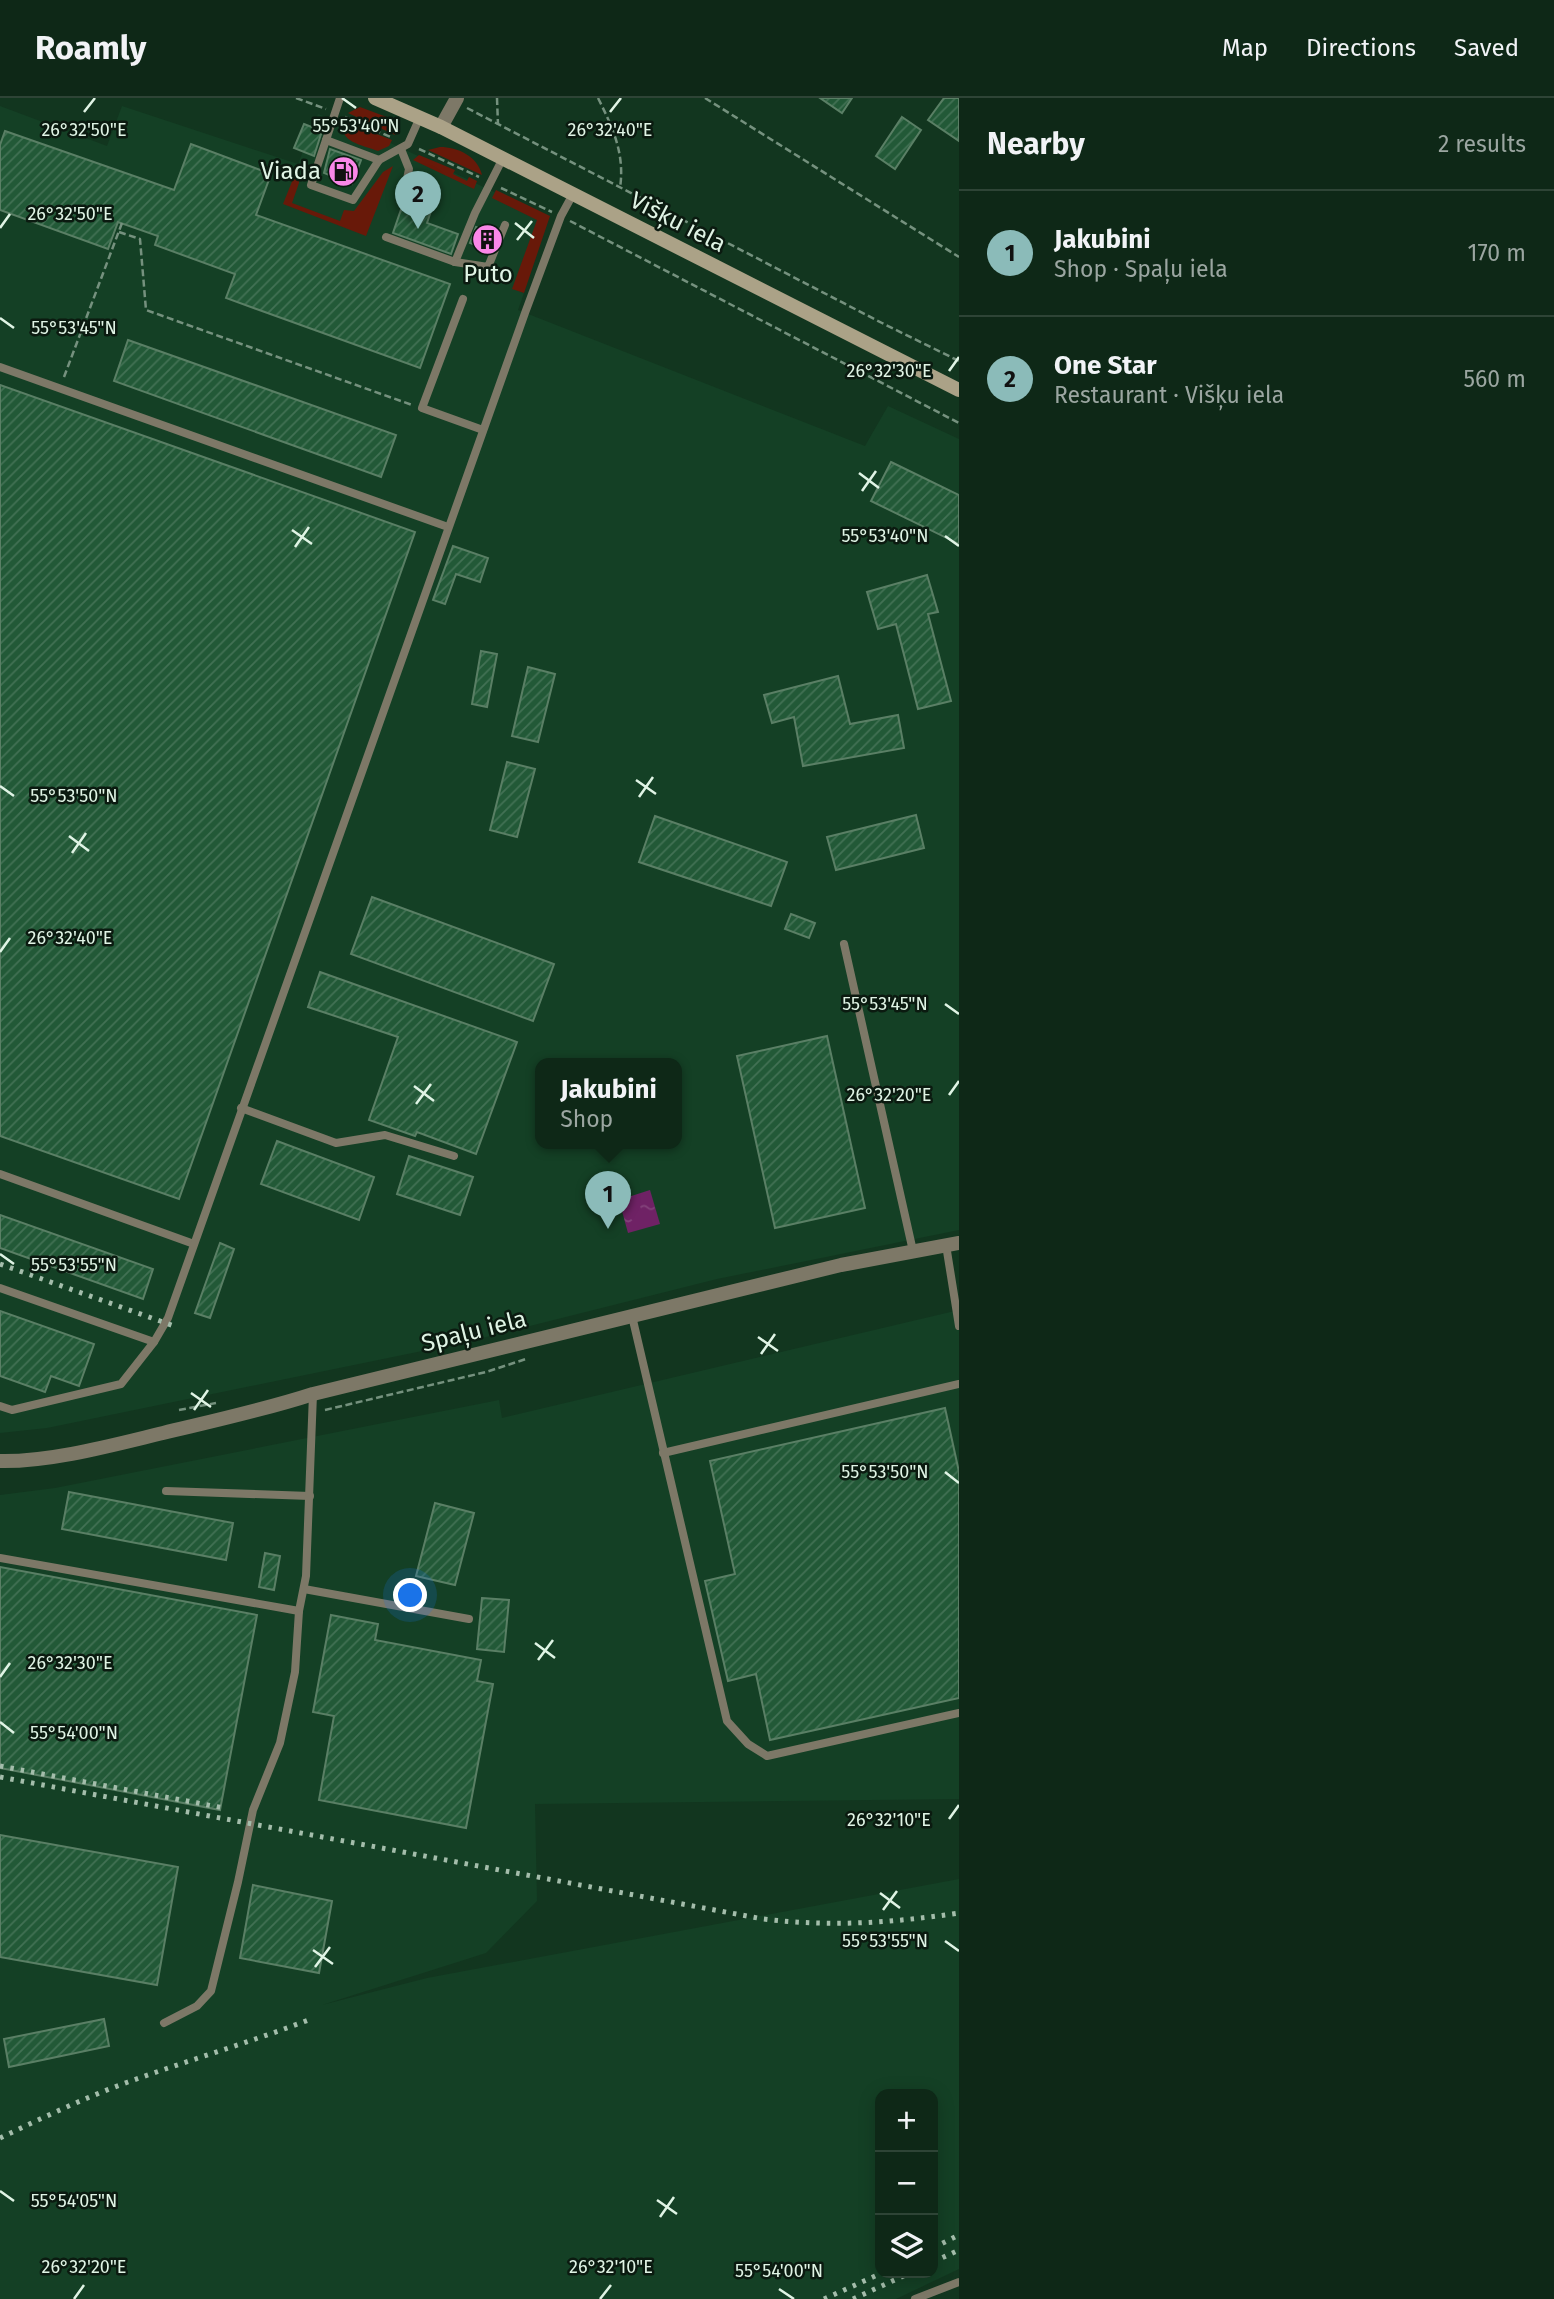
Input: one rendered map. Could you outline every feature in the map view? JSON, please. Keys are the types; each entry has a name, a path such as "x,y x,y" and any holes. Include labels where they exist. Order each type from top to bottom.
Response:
{"street":[{"name":"Višķu iela","path":"383,100 503,158 959,390"},
{"path":"441,127 456,100"},
{"name":"Spaļu iela","path":"0,1461 104,1447 841,1265 953,1244"}],"lane":[{"path":"340,98 311,185 353,200 379,160 404,147 420,117"},
{"path":"326,140 379,160"},
{"path":"404,147 409,169 406,184"},
{"path":"455,262 503,158"},
{"path":"0,1406 12,1410 121,1384 154,1342 168,1318 448,527 561,216 573,194"},
{"path":"386,237 455,262 488,267 505,225"},
{"path":"463,299 422,408 483,430"},
{"path":"0,367 448,527"},
{"path":"844,944 914,1251"},
{"path":"242,1108 336,1143 386,1135 454,1156"},
{"path":"0,1174 194,1244"},
{"path":"953,1244 959,1326"},
{"path":"0,1288 154,1342"},
{"path":"632,1316 727,1721 748,1744 767,1756 959,1713"},
{"path":"663,1453 959,1384"},
{"path":"164,2023 197,2007 211,1991 239,1882 253,1810 280,1743 295,1672 303,1589 310,1496 313,1394"},
{"path":"166,1491 310,1496"},
{"path":"0,1558 299,1611"},
{"path":"303,1589 469,1619"},
{"path":"915,2299 959,2282"}],"path":[{"path":"296,98 335,112 404,147 561,216 959,423"},
{"path":"497,98 498,125"},
{"path":"598,98 617,141 623,168 620,188"},
{"path":"705,98 959,257"},
{"path":"456,100 498,125 959,361"},
{"path":"60,388 122,223"},
{"path":"119,232 140,239 146,310 422,408"}],"shaded area":[{"path":"0,106 107,146 122,106 298,164 318,114 380,138 543,215 514,289 524,293 518,310 865,446 888,406 959,439 959,1230 717,1279 466,1342 47,1428 0,1433"},
{"path":"360,107 392,119 397,129 395,135 348,113"},
{"path":"343,121 392,140 389,146 378,151 353,142 344,134"},
{"path":"440,147 466,154 476,163 482,175 428,150"},
{"path":"419,155 455,170 453,174 467,181 469,177 477,181 474,189 413,160"},
{"path":"299,164 299,183 292,203 340,221 344,210 354,211 383,172 393,166 366,236 283,204"},
{"path":"496,190 550,216 524,293 512,289 537,220 492,198"},
{"path":"959,1310 959,1799 535,1804 537,1901 486,1953 322,2005 427,1978 959,1879 959,2269 896,2299 0,2299 0,1495 55,1488 499,1400 502,1418"}],"water":[{"path":"650,1190 660,1224 628,1233 619,1200"}],"building":[{"path":"820,98 852,98 842,113"},
{"path":"944,98 959,98 959,141 928,120"},
{"path":"902,117 921,130 895,169 876,156"},
{"path":"304,124 322,131 314,156 294,148"},
{"path":"5,131 174,190 191,144 271,174 256,215 450,284 420,368 226,298 235,274 155,245 158,236 118,222 108,249 0,210 0,145"},
{"path":"330,149 361,160 352,184 324,173"},
{"path":"406,195 433,205 427,223 458,234 451,254 393,233"},
{"path":"476,227 494,235 488,250 470,243"},
{"path":"128,340 396,435 381,477 114,381"},
{"path":"0,385 415,532 179,1199 0,1136"},
{"path":"891,462 959,495 959,544 871,501"},
{"path":"453,546 488,558 480,582 456,574 445,604 433,600"},
{"path":"927,575 938,612 928,614 951,701 918,709 896,624 878,629 867,592"},
{"path":"481,651 497,654 487,707 472,704"},
{"path":"528,667 555,674 538,742 512,736"},
{"path":"838,676 850,724 898,715 904,748 803,766 794,717 772,723 764,695"},
{"path":"507,762 535,769 517,837 490,830"},
{"path":"916,815 924,848 836,870 827,837"},
{"path":"655,816 787,862 771,906 639,862"},
{"path":"372,897 554,964 533,1021 351,954"},
{"path":"791,914 815,923 809,938 785,929"},
{"path":"320,972 517,1042 476,1154 417,1132 415,1136 369,1120 398,1037 308,1007"},
{"path":"827,1036 865,1208 775,1228 737,1056"},
{"path":"277,1141 374,1177 359,1220 261,1184"},
{"path":"409,1156 473,1177 460,1215 397,1194"},
{"path":"0,1215 153,1269 143,1299 0,1248"},
{"path":"220,1243 234,1249 210,1318 195,1313"},
{"path":"0,1311 94,1344 79,1386 51,1376 45,1392 0,1376"},
{"path":"945,1408 959,1472 959,1698 770,1740 756,1674 728,1681 705,1581 735,1574 710,1461"},
{"path":"69,1492 233,1523 226,1560 62,1529"},
{"path":"435,1503 474,1513 455,1585 416,1576"},
{"path":"265,1553 280,1556 274,1590 259,1587"},
{"path":"0,1567 257,1615 220,1810 0,1768"},
{"path":"482,1598 509,1600 504,1652 477,1649"},
{"path":"331,1615 378,1624 375,1640 481,1660 477,1681 493,1684 466,1828 319,1800 334,1716 313,1712"},
{"path":"0,1835 178,1867 157,1985 0,1957"},
{"path":"253,1885 332,1901 319,1973 240,1958"},
{"path":"104,2019 109,2046 9,2067 4,2039"}],"railway":[{"path":"0,1264 177,1327"},
{"path":"0,1766 224,1808"},
{"path":"0,1777 763,1919 861,1923 959,1913"},
{"path":"0,2138 112,2088 311,2019"},
{"path":"938,2246 959,2235"},
{"path":"938,2260 959,2250"},
{"path":"824,2299 875,2276"},
{"path":"853,2299 899,2278"}],"place":[{"name":"Viada","path":"344,171"},
{"name":"One Star","path":"418,229"},
{"name":"Puto","path":"488,240"},
{"name":"Jakubini","path":"608,1229"}]}
